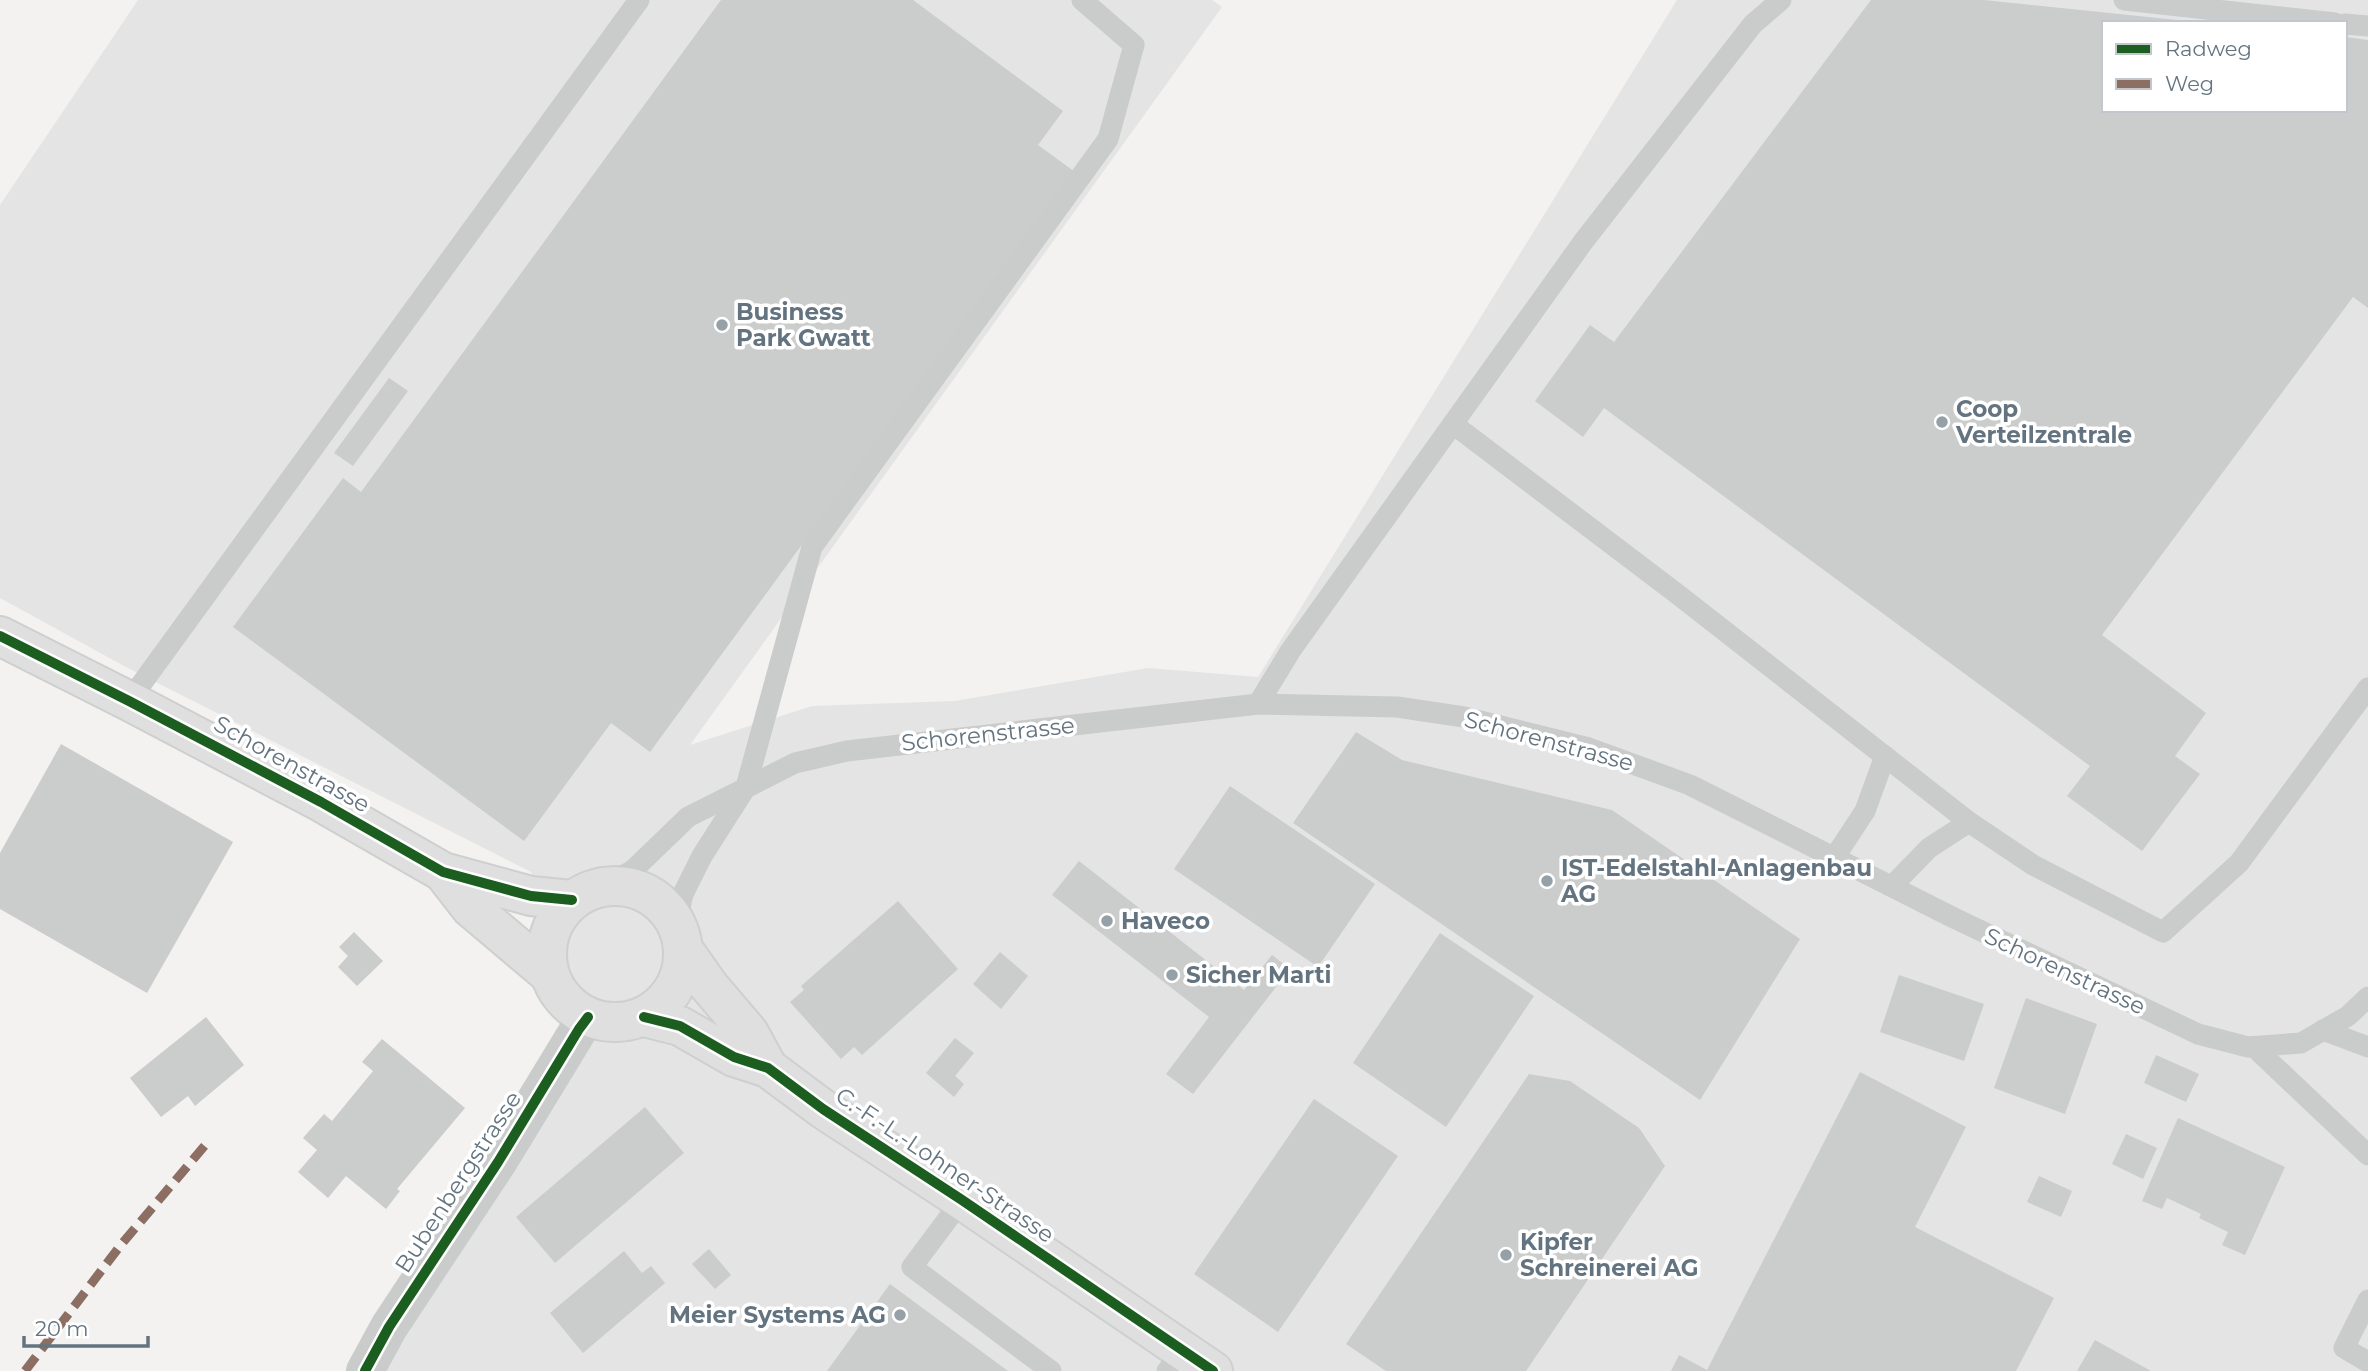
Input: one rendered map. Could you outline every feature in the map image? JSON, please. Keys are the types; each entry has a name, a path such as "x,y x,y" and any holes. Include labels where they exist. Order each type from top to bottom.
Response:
{"street":[{"name":"Schorenstrasse","path":"0,636 321,802 443,872 531,896 572,900"},
{"name":"Schorenstrasse","path":"443,872 471,908 548,973"},
{"path":"608,886 629,887 648,894 664,907 680,937 682,966 673,989 658,1008 643,1017 616,1023 588,1017 570,1007 557,992 548,973 547,949 552,925 561,911 572,900 596,888 608,886"},
{"name":"C.-F.-L.-Lohner-Strasse","path":"680,937 709,986 749,1033 768,1068"},
{"name":"Bubenbergstrasse","path":"365,1371 389,1327 498,1162 588,1017"},
{"name":"C.-F.-L.-Lohner-Strasse","path":"643,1017 680,1026 734,1056 768,1068 823,1109 962,1200 1188,1364"}],"lane":[{"path":"129,701 639,0"},
{"path":"680,937 682,894 702,856 746,787 812,547 1108,139 1134,45 1082,0"},
{"path":"1258,704 1291,650 1583,242 1753,24 1781,0"},
{"path":"2124,0 2317,21"},
{"path":"2347,24 2368,26"},
{"path":"1453,424 1676,593 1969,822 2033,865 2163,932 2239,863 2368,688"},
{"name":"Schorenstrasse","path":"608,886 633,870 688,817 795,763 847,751 1258,704 1397,707 1464,717 1589,748 1690,785 1834,858 2198,1034 2254,1047 2301,1043 2348,1016 2368,997"},
{"path":"1834,858 1865,811 1885,756"},
{"path":"1892,886 1928,848 1969,822"},
{"path":"2323,1030 2368,1047"},
{"path":"2254,1047 2368,1155"},
{"path":"962,1200 912,1267 1051,1371"},
{"path":"2368,1300 2344,1348 2368,1362"}],"shaded area":[{"path":"138,0 1212,0 1222,7 690,745 812,706 955,701 1148,668 1258,677 1677,0 2368,0 2368,1371 365,1371 588,1017 531,872 124,666 0,598 0,205"}],"building":[{"name":"Business Park Gwatt","path":"721,0 913,0 1063,111 1038,145 1075,172 650,752 611,723 524,841 233,627 343,478 361,492"},
{"name":"Coop Verteilzentrale","path":"1871,0 1984,0 2187,21 2102,21 2102,112 2347,112 2347,37 2368,40 2368,308 2353,297 2102,635 2206,713 2175,756 2200,774 2142,851 2067,796 2090,766 1604,408 1583,437 1535,401 1590,325 1614,342"},
{"path":"389,378 408,391 353,466 334,453"},
{"name":"IST-Edelstahl-Anlagenbau AG","path":"1356,732 1402,760 1612,810 1800,939 1700,1100 1293,823"},
{"path":"61,744 233,842 147,993 0,909 0,853"},
{"path":"1230,786 1375,884 1318,967 1174,869"},
{"path":"1079,861 1244,990 1272,955 1290,969 1193,1094 1166,1074 1209,1017 1052,895"},
{"path":"898,901 958,969 862,1055 854,1047 841,1059 790,1002 804,990 801,986"},
{"path":"354,932 383,961 357,986 338,967 348,956 339,947"},
{"path":"1440,933 1534,996 1446,1127 1353,1063"},
{"path":"1000,952 1028,976 1001,1009 973,984"},
{"path":"1899,975 1984,1004 1964,1061 1880,1032"},
{"path":"2026,998 2097,1024 2065,1114 1994,1088"},
{"path":"206,1017 244,1065 195,1106 188,1096 161,1117 130,1078"},
{"path":"955,1038 974,1053 955,1076 964,1084 954,1097 926,1073"},
{"path":"382,1039 465,1108 397,1189 400,1191 386,1209 346,1176 328,1198 298,1172 317,1150 303,1138 324,1114 332,1121 373,1071 362,1062"},
{"path":"2156,1055 2199,1074 2186,1102 2144,1083"},
{"path":"1860,1072 1966,1127 1915,1227 2054,1298 2016,1371 1671,1371 1679,1355 1707,1370"},
{"name":"Kipfer Schreinerei AG","path":"1529,1074 1570,1081 1639,1128 1665,1166 1526,1371 1386,1371 1346,1344"},
{"path":"1314,1099 1398,1156 1278,1332 1194,1274"},
{"path":"645,1107 684,1153 555,1263 516,1217"},
{"path":"2178,1118 2285,1167 2245,1255 2222,1245 2228,1232 2199,1218 2201,1214 2167,1198 2162,1209 2142,1201"},
{"path":"2126,1134 2157,1148 2143,1179 2112,1164"},
{"path":"2039,1176 2072,1191 2061,1217 2027,1202"},
{"path":"709,1249 731,1275 715,1289 692,1264"},
{"path":"624,1251 642,1273 651,1266 665,1283 583,1353 550,1313"},
{"name":"Meier Systems AG","path":"890,1284 1008,1371 827,1371"},
{"path":"2095,1340 2151,1371 2077,1371"}],"marked path":[{"path":"25,1371 120,1246 207,1143"}],"cycle path":[{"path":"0,636 321,802 443,872 531,896 572,900"},
{"path":"365,1371 389,1327 498,1162 588,1017"},
{"path":"644,1017 680,1026 734,1057 768,1068 823,1109 1213,1371"}],"place":[{"name":"Business Park Gwatt","path":"722,325"},
{"name":"Coop Verteilzentrale","path":"1942,422"},
{"name":"IST-Edelstahl-Anlagenbau AG","path":"1547,881"},
{"name":"Haveco","path":"1107,921"},
{"name":"Sicher Marti","path":"1172,975"},
{"name":"Kipfer Schreinerei AG","path":"1506,1255"},
{"name":"Meier Systems AG","path":"900,1315"}]}
